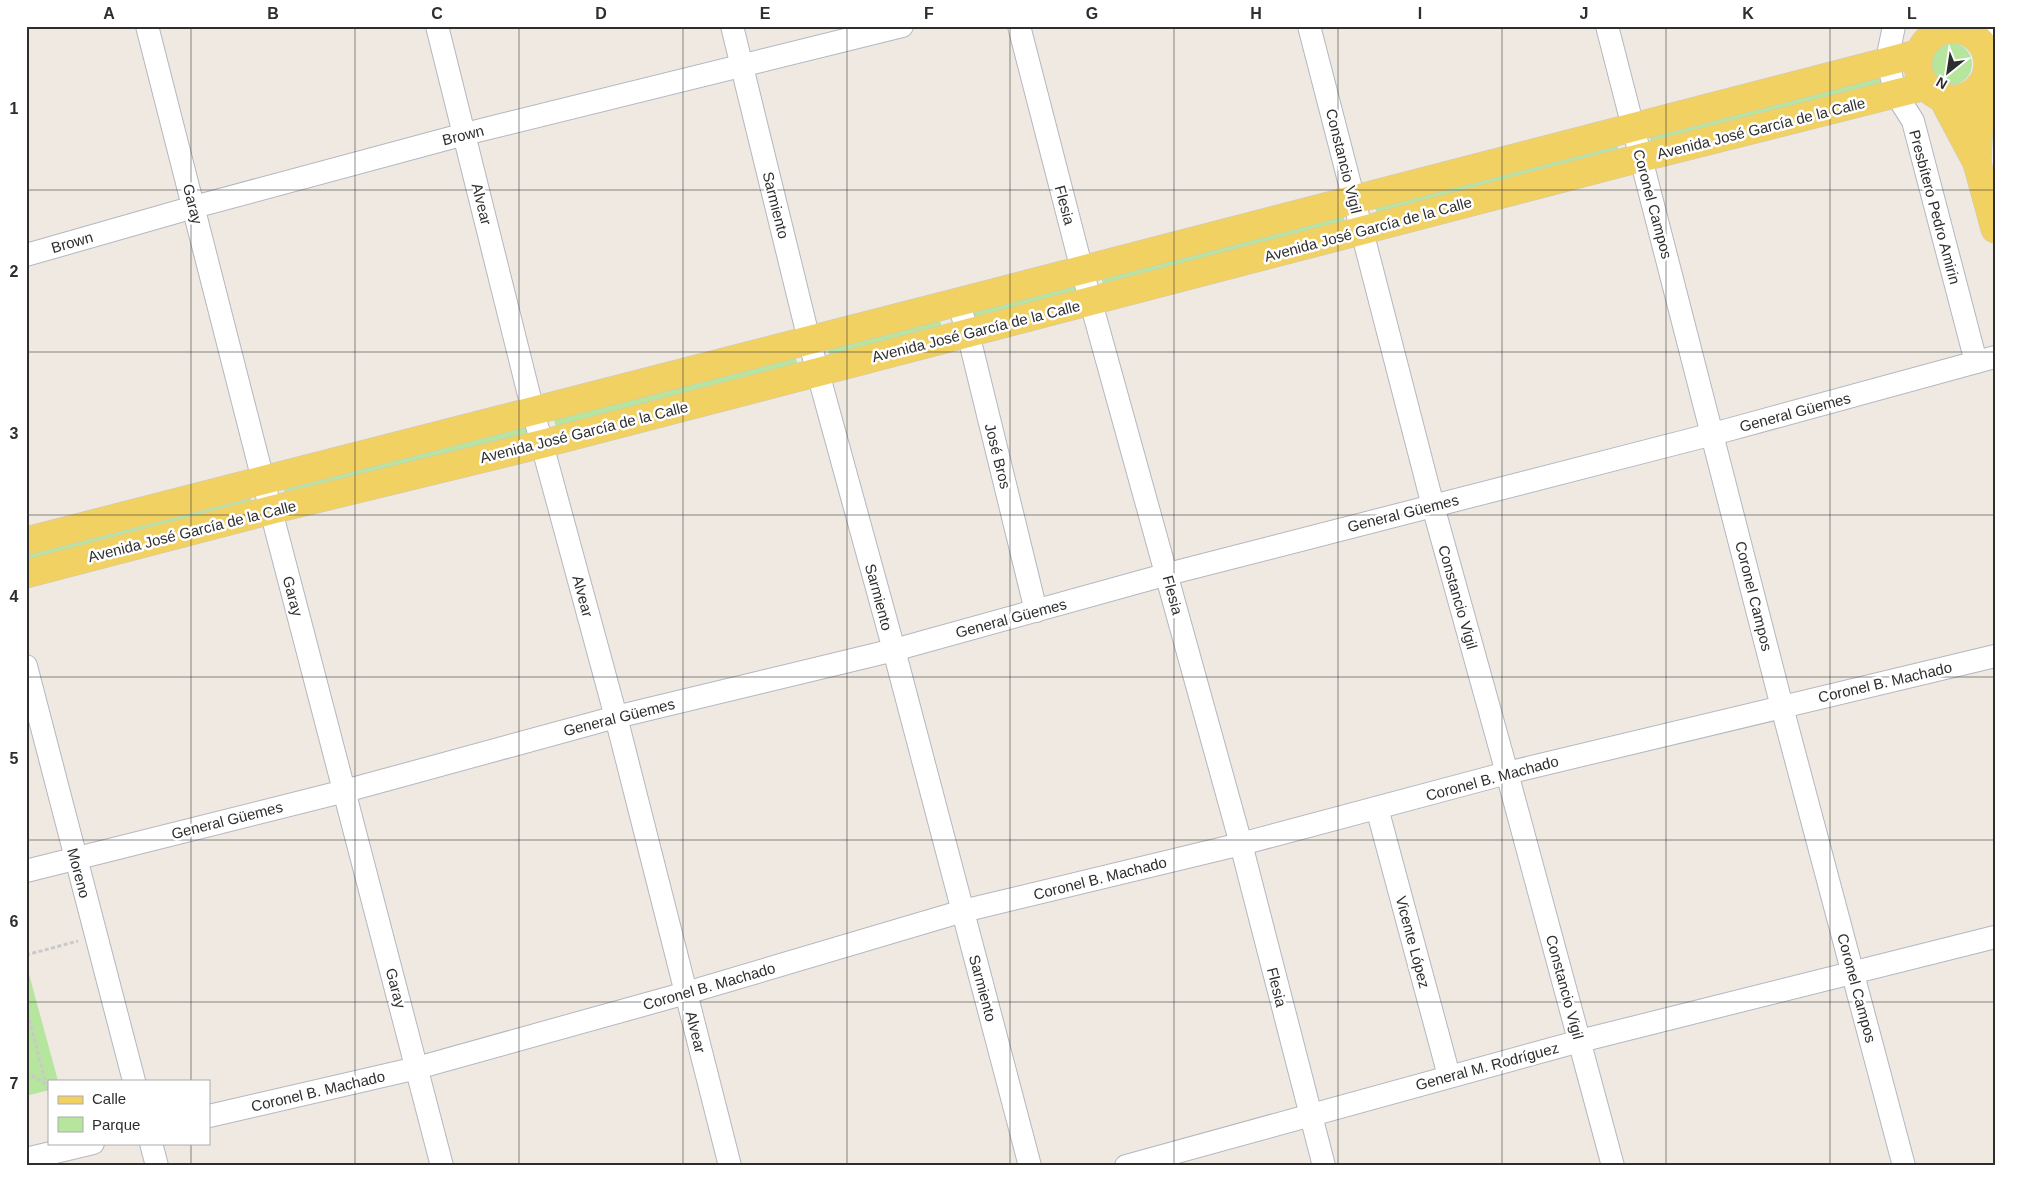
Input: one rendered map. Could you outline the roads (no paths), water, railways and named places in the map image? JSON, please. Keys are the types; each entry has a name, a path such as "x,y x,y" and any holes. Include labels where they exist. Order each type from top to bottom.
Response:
{"main road":[{"path":"1977,163 1988,68 1985,50 1974,33 1957,30 1940,32 1924,40 1919,70 1977,163 1995,229"},
{"name":"Avenida José García de la Calle","path":"26,541 1632,128 1887,60 1924,40"},
{"path":"1934,92 1959,98 1968,96 1987,77"},
{"name":"Avenida José García de la Calle","path":"26,574 271,510 542,444 1640,158 1896,94 1934,92"}],"street":[{"name":"Garay","path":"147,26 442,1166"},
{"name":"Alvear","path":"437,26 533,411 616,717 730,1166"},
{"name":"Sarmiento","path":"732,26 817,372 894,650 1030,1166"},
{"name":"Brown","path":"26,255 194,207 465,134 743,67 902,26"},
{"name":"Flesia","path":"1019,26 1082,270 1168,574 1241,844 1324,1166"},
{"name":"Constancio Vigil","path":"1309,26 1433,506 1580,1041 1612,1166"},
{"name":"Coronel Campos","path":"1607,26 1782,707 1904,1166"},
{"name":"Presbítero Pedro Amirin","path":"1894,26 1887,60 1896,94 1912,121 1985,359"},
{"name":"José Bros","path":"958,302 968,333 1036,611"},
{"name":"General Güemes","path":"26,871 345,791 616,717 894,650 1168,574 1713,434 1985,359"},
{"name":"Coronel B. Machado","path":"210,1116 416,1068 686,993 963,911 1241,844 1507,773 1995,656"},
{"name":"Moreno","path":"26,666 134,1080"},
{"name":"Vicente López","path":"1377,808 1449,1076"},
{"name":"General M. Rodríguez","path":"1126,1166 1580,1041 1995,938"},
{"path":"26,1159 89,1144"},
{"path":"151,1144 156,1166"}]}
